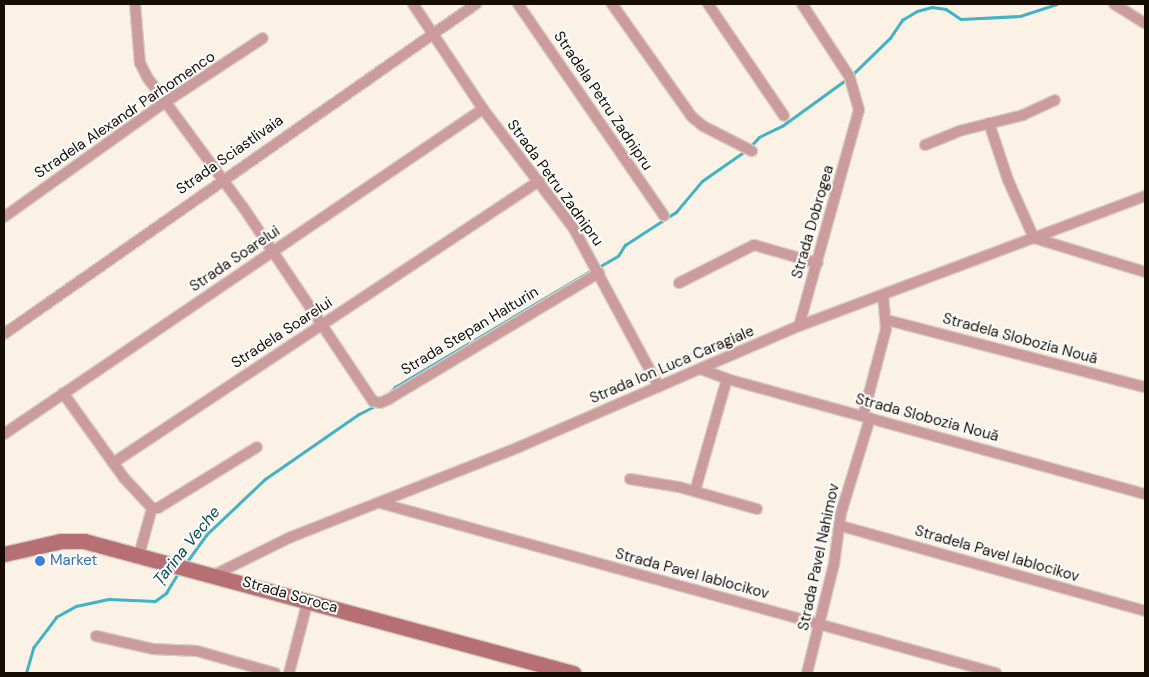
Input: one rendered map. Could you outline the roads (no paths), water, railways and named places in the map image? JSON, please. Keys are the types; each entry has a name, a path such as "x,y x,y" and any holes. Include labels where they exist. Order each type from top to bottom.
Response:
{"street":[{"path":"135,4 140,63 164,104 224,180 324,323"},
{"name":"Strada Petru Zadnipru","path":"413,4 483,109 574,229 659,387"},
{"name":"Strada Sciastlivaia","path":"4,334 476,4"},
{"name":"Stradela Petru Zadnipru","path":"518,4 664,216"},
{"path":"612,4 692,116 702,126 752,151"},
{"path":"708,4 784,116"},
{"name":"Strada Dobrogea","path":"799,326 855,126 859,104 849,76 802,4"},
{"path":"1114,4 1145,23"},
{"name":"Stradela Alexandr Parhomenco","path":"4,217 164,104 263,38"},
{"path":"925,145 989,122 1023,114 1055,100"},
{"name":"Strada Soarelui","path":"4,434 483,109"},
{"path":"989,122 1008,180 1034,238 1145,272"},
{"name":"Stradela Soarelui","path":"113,463 539,181"},
{"name":"Strada Ion Luca Caragiale","path":"216,574 292,537 380,503 659,387 799,326 1145,196"},
{"path":"679,283 754,245 816,263"},
{"name":"Strada Stepan Halturin","path":"324,323 373,401 384,401 599,273"},
{"name":"Strada Pavel Nahimov","path":"807,673 841,526 841,513 867,417 887,320 883,296"},
{"name":"Stradela Slobozia Nouă","path":"887,320 1145,387"},
{"name":"Strada Slobozia Nouă","path":"702,369 727,379 1145,494"},
{"path":"695,491 727,379"},
{"path":"63,393 113,463 152,508 158,508 257,447"},
{"path":"630,479 695,491 757,509"},
{"name":"Strada Pavel Iablocikov","path":"380,503 996,673"},
{"path":"139,555 152,508"},
{"name":"Stradela Pavel Iablocikov","path":"841,526 1145,611"},
{"name":"Strada Soroca","path":"4,554 74,540 216,574 550,670 573,673"},
{"path":"289,673 308,600"},
{"path":"96,636 153,649 196,651 275,673"}],"waterway":[{"path":"851,76 890,38 902,20 917,11 932,7 946,9 961,19 1020,16 1056,4"},
{"path":"750,147 759,137 782,126 847,79"},
{"path":"597,268 618,256 625,245 676,212 702,181 745,151"},
{"path":"388,395 395,387 592,270"},
{"name":"Țarina Veche","path":"186,563 206,535 265,479 359,414 373,407"},
{"name":"Țarina Veche","path":"26,673 33,648 56,617 76,606 109,599 155,601 166,593 179,571"}],"place":[{"name":"Market","path":"40,561"}]}
